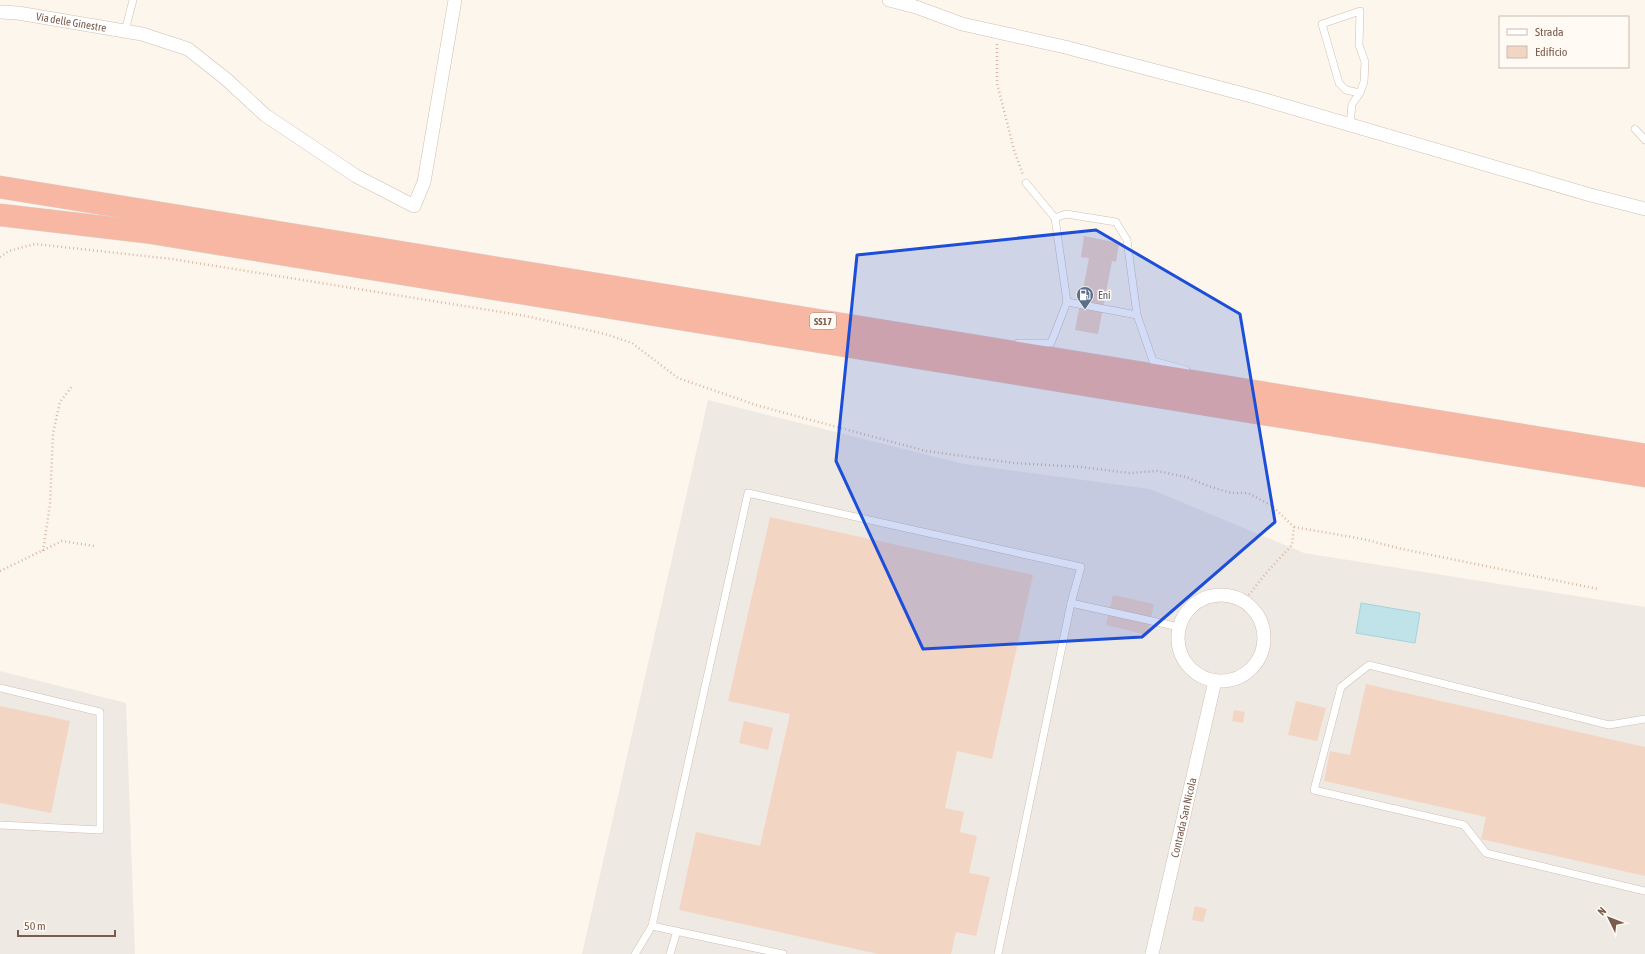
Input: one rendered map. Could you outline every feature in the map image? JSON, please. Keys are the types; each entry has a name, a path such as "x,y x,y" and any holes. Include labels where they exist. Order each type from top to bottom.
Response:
{"highway":[{"name":"SS17","path":"0,187 1645,455"},
{"name":"SS17","path":"1,216 146,232 1645,476"}],"street":[{"name":"Via delle Ginestre","path":"0,12 18,13 142,34 188,49 226,79 265,115 356,176 414,206 424,182 455,0"},
{"path":"889,0 916,7 962,24 1065,47 1255,97 1587,194 1645,209"},
{"path":"1215,595 1225,595 1244,601 1254,610 1261,621 1264,634 1264,647 1259,659 1251,669 1240,677 1228,681 1215,681 1196,673 1182,658 1179,648 1179,627 1189,609 1205,598 1215,595"},
{"name":"Contrada San Nicola","path":"1152,954 1215,681"}],"lane":[{"path":"125,32 133,0"},
{"path":"1350,125 1352,104 1360,93 1364,82 1365,62 1359,46 1360,11 1322,24 1339,83 1346,90 1360,93"},
{"path":"1635,129 1645,140"},
{"path":"963,344 1051,343 1067,302 1055,218 1026,183"},
{"path":"1630,205 1645,201"},
{"path":"1055,218 1066,214 1116,222 1127,240 1137,315 1153,361 1191,372"},
{"path":"1067,302 1137,315"},
{"path":"1206,376 1267,393"},
{"path":"634,954 652,926 748,493 1081,567 998,954"},
{"path":"1072,604 1179,627"},
{"path":"1645,719 1609,725 1369,665 1341,687 1314,790 1464,825 1486,853 1645,891"},
{"path":"0,688 100,712 100,830 0,825"},
{"path":"652,926 783,954"},
{"path":"670,954 677,932"}],"path":[{"path":"997,32 997,83 1014,150 1026,183"},
{"path":"0,257 9,251 35,244 164,258 526,316 605,334 632,343 678,378 767,408 926,451 1014,463 1081,467 1129,473 1156,471 1186,477 1231,493 1248,494 1271,505 1294,528 1363,539 1402,549 1598,589"},
{"path":"43,551 50,504 53,433 60,402 73,385"},
{"path":"1244,601 1267,572 1292,545 1294,528"},
{"path":"0,571 62,541 94,546"}],"highlighted area":[{"path":"1096,230 1240,314 1275,522 1142,637 923,649 836,461 857,255"}],"shaded area":[{"path":"708,400 964,464 1150,489 1304,553 1645,607 1645,954 582,954"},
{"path":"0,671 126,703 135,954 0,954"}],"water":[{"path":"1361,603 1420,613 1415,643 1356,633"}],"building":[{"path":"1084,236 1119,243 1116,262 1112,261 1098,334 1075,330 1089,258 1081,257"},
{"path":"770,517 1033,575 992,759 957,751 945,808 964,812 960,832 977,836 969,873 990,877 976,936 956,932 951,954 878,954 679,910 696,832 760,846 790,714 728,701"},
{"path":"1113,595 1154,604 1147,635 1106,625"},
{"path":"1366,684 1645,747 1645,876 1481,839 1486,817 1324,781 1330,751 1350,755"},
{"path":"1296,701 1326,708 1317,741 1288,735"},
{"path":"0,706 70,721 51,813 0,803"},
{"path":"1234,710 1245,712 1243,723 1232,721"},
{"path":"744,721 773,728 768,750 739,743"},
{"path":"1195,906 1207,909 1203,922 1192,920"}],"place":[{"name":"Eni","path":"1085,310"}]}
